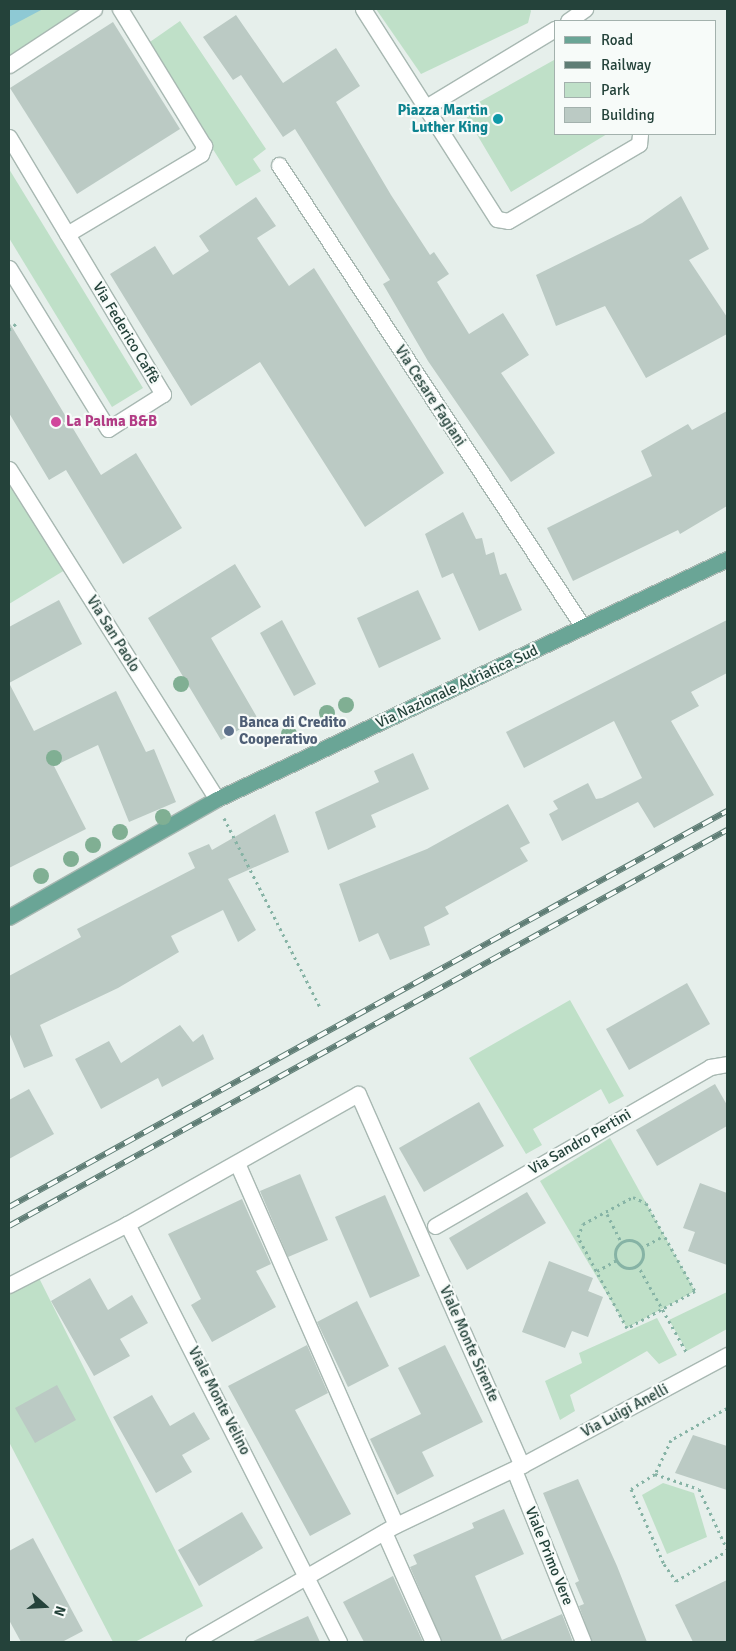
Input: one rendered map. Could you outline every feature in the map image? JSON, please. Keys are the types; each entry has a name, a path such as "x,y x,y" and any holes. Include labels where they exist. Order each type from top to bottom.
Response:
{"main road":[{"name":"Via Nazionale Adriatica Sud","path":"9,917 187,814 217,799 727,559"}],"street":[{"path":"9,65 94,9"},
{"path":"67,234 201,154 204,146 120,9"},
{"path":"363,9 497,219 508,221 639,144 640,135"},
{"path":"568,18 585,9"},
{"path":"426,107 554,30"},
{"name":"Via Federico Caffè","path":"9,137 163,394 108,429 9,268"},
{"name":"Via Cesare Fagiani","path":"279,165 583,627"},
{"name":"Via San Paolo","path":"9,469 217,799"},
{"name":"Via Sandro Pertini","path":"435,1226 710,1068 727,1064"},
{"name":"Viale Monte Sirente","path":"237,1162 358,1094 518,1468"},
{"path":"9,1285 127,1224 237,1162 390,1529 433,1642"},
{"name":"Viale Monte Velino","path":"127,1224 306,1579"},
{"name":"Via Luigi Anelli","path":"518,1468 686,1380 727,1355"},
{"path":"193,1642 306,1579 390,1529 518,1468"},
{"name":"Viale Primo Vere","path":"518,1468 583,1642"},
{"path":"306,1579 339,1642"}],"path":[{"path":"217,799 235,845 320,1007"},
{"path":"633,1197 646,1203 694,1291 627,1328 578,1237 583,1224 607,1214 633,1197"},
{"path":"607,1214 621,1242"},
{"path":"664,1236 641,1248 637,1264 687,1351 686,1380"},
{"path":"637,1264 624,1266 617,1260 616,1248 621,1242 634,1241 641,1248"},
{"path":"597,1271 617,1260"},
{"path":"655,1474 699,1489 727,1550 676,1581 664,1564 631,1489 655,1474 670,1440 727,1408"}],"green space":[{"path":"9,9 86,9 9,60"},
{"path":"376,9 530,9 531,11 528,23 421,74"},
{"path":"180,21 266,149 253,159 261,171 236,186 147,44"},
{"path":"554,60 554,135 605,135 511,192 463,111"},
{"path":"9,169 143,388 112,407 9,238"},
{"path":"9,476 65,570 9,604"},
{"path":"570,1000 624,1096 609,1104 601,1089 533,1129 542,1145 526,1154 469,1058"},
{"path":"610,1138 695,1291 627,1328 540,1181"},
{"path":"39,1278 203,1606 135,1642 113,1642 9,1442 9,1294"},
{"path":"727,1292 727,1329 687,1351 669,1320"},
{"path":"657,1318 677,1355 659,1364 647,1351 570,1395 575,1411 560,1420 545,1381 582,1363 579,1353"},
{"path":"663,1483 694,1493 707,1537 667,1554 642,1495"}],"water":[{"path":"9,9 43,9 9,27"}],"building":[{"path":"236,15 283,83 336,48 360,86 336,102 391,195 430,255 434,252 449,274 437,282 469,334 503,313 529,355 501,373 555,453 511,482 428,361 383,284 390,280 295,129 283,137 241,75 233,80 203,37"},
{"path":"113,22 180,129 77,194 10,88"},
{"path":"681,196 709,249 689,260 727,317 727,334 646,378 605,306 556,326 536,275 642,223"},
{"path":"256,197 276,226 257,238 289,286 314,268 444,473 365,527 260,362 191,406 110,274 155,246 173,275 209,251 199,236"},
{"path":"9,322 101,475 136,453 182,528 123,564 66,470 49,480 9,413"},
{"path":"727,411 727,506 680,534 678,530 573,581 547,528 652,476 641,451 688,424 692,430"},
{"path":"463,512 476,539 482,538 486,555 494,552 500,575 506,573 522,610 479,631 453,573 442,578 425,534"},
{"path":"235,564 261,607 211,638 258,719 221,740 148,618"},
{"path":"418,590 441,639 379,668 357,618"},
{"path":"59,600 82,644 9,683 9,627"},
{"path":"282,620 316,684 294,696 260,633"},
{"path":"727,620 727,673 691,692 699,706 671,721 714,795 654,828 638,802 562,841 549,814 558,809 553,801 588,783 596,799 602,798 642,778 614,721 524,768 506,732"},
{"path":"9,683 34,731 116,691 146,752 154,749 176,802 129,822 98,745 54,766 86,829 9,868"},
{"path":"413,753 429,789 371,815 376,827 328,850 315,812 379,782 374,771"},
{"path":"508,804 530,843 520,848 528,861 445,907 449,914 424,927 430,945 390,960 378,933 359,942 339,884 427,849"},
{"path":"275,814 289,852 228,879 256,930 238,942 223,910 171,936 179,952 118,988 40,1025 53,1056 24,1068 9,1032 9,976 81,937 77,929 195,868 188,853 209,844 212,850"},
{"path":"687,983 710,1024 629,1070 606,1029"},
{"path":"180,1025 193,1042 203,1034 214,1059 162,1087 158,1078 101,1109 75,1059 109,1041 121,1063"},
{"path":"715,1084 727,1105 727,1126 657,1166 636,1130"},
{"path":"29,1089 54,1134 9,1159 9,1100"},
{"path":"479,1102 504,1146 424,1192 399,1148"},
{"path":"300,1174 328,1240 288,1257 260,1191"},
{"path":"700,1183 727,1193 727,1265 688,1251 695,1232 683,1228"},
{"path":"527,1192 546,1223 467,1270 449,1238"},
{"path":"385,1195 420,1276 370,1298 335,1217"},
{"path":"242,1199 271,1264 256,1271 276,1307 212,1342 191,1305 201,1299 168,1234"},
{"path":"549,1261 593,1278 588,1291 603,1297 588,1337 572,1331 565,1348 522,1332"},
{"path":"90,1278 108,1310 132,1295 148,1323 120,1339 130,1356 94,1376 51,1301"},
{"path":"357,1301 389,1366 348,1387 317,1322"},
{"path":"307,1345 328,1393 295,1410 351,1514 310,1536 228,1386"},
{"path":"445,1345 483,1422 422,1452 434,1476 397,1495 370,1439 421,1414 398,1368"},
{"path":"57,1385 76,1420 35,1443 15,1408"},
{"path":"152,1395 170,1426 194,1412 210,1439 182,1455 192,1472 156,1493 113,1417"},
{"path":"693,1435 727,1446 727,1490 675,1473"},
{"path":"578,1479 617,1566 647,1642 592,1642 579,1606 584,1604 575,1583 579,1581 543,1493"},
{"path":"504,1509 524,1554 475,1576 502,1640 562,1614 573,1642 442,1642 410,1567 417,1564 413,1555 474,1528 472,1523"},
{"path":"242,1512 263,1548 199,1586 178,1550"},
{"path":"33,1538 83,1631 62,1642 21,1642 9,1620 9,1551"},
{"path":"393,1576 423,1642 364,1642 343,1602"},
{"path":"727,1580 727,1642 693,1642 675,1605"},
{"path":"308,1616 320,1642 251,1642"}],"railway":[{"path":"9,1207 727,811"},
{"path":"9,1226 727,830"}],"place":[{"name":"Piazza Martin Luther King","path":"498,119"},
{"name":"La Palma B&B","path":"56,422"},
{"name":"Banca di Credito Cooperativo","path":"229,731"}]}
